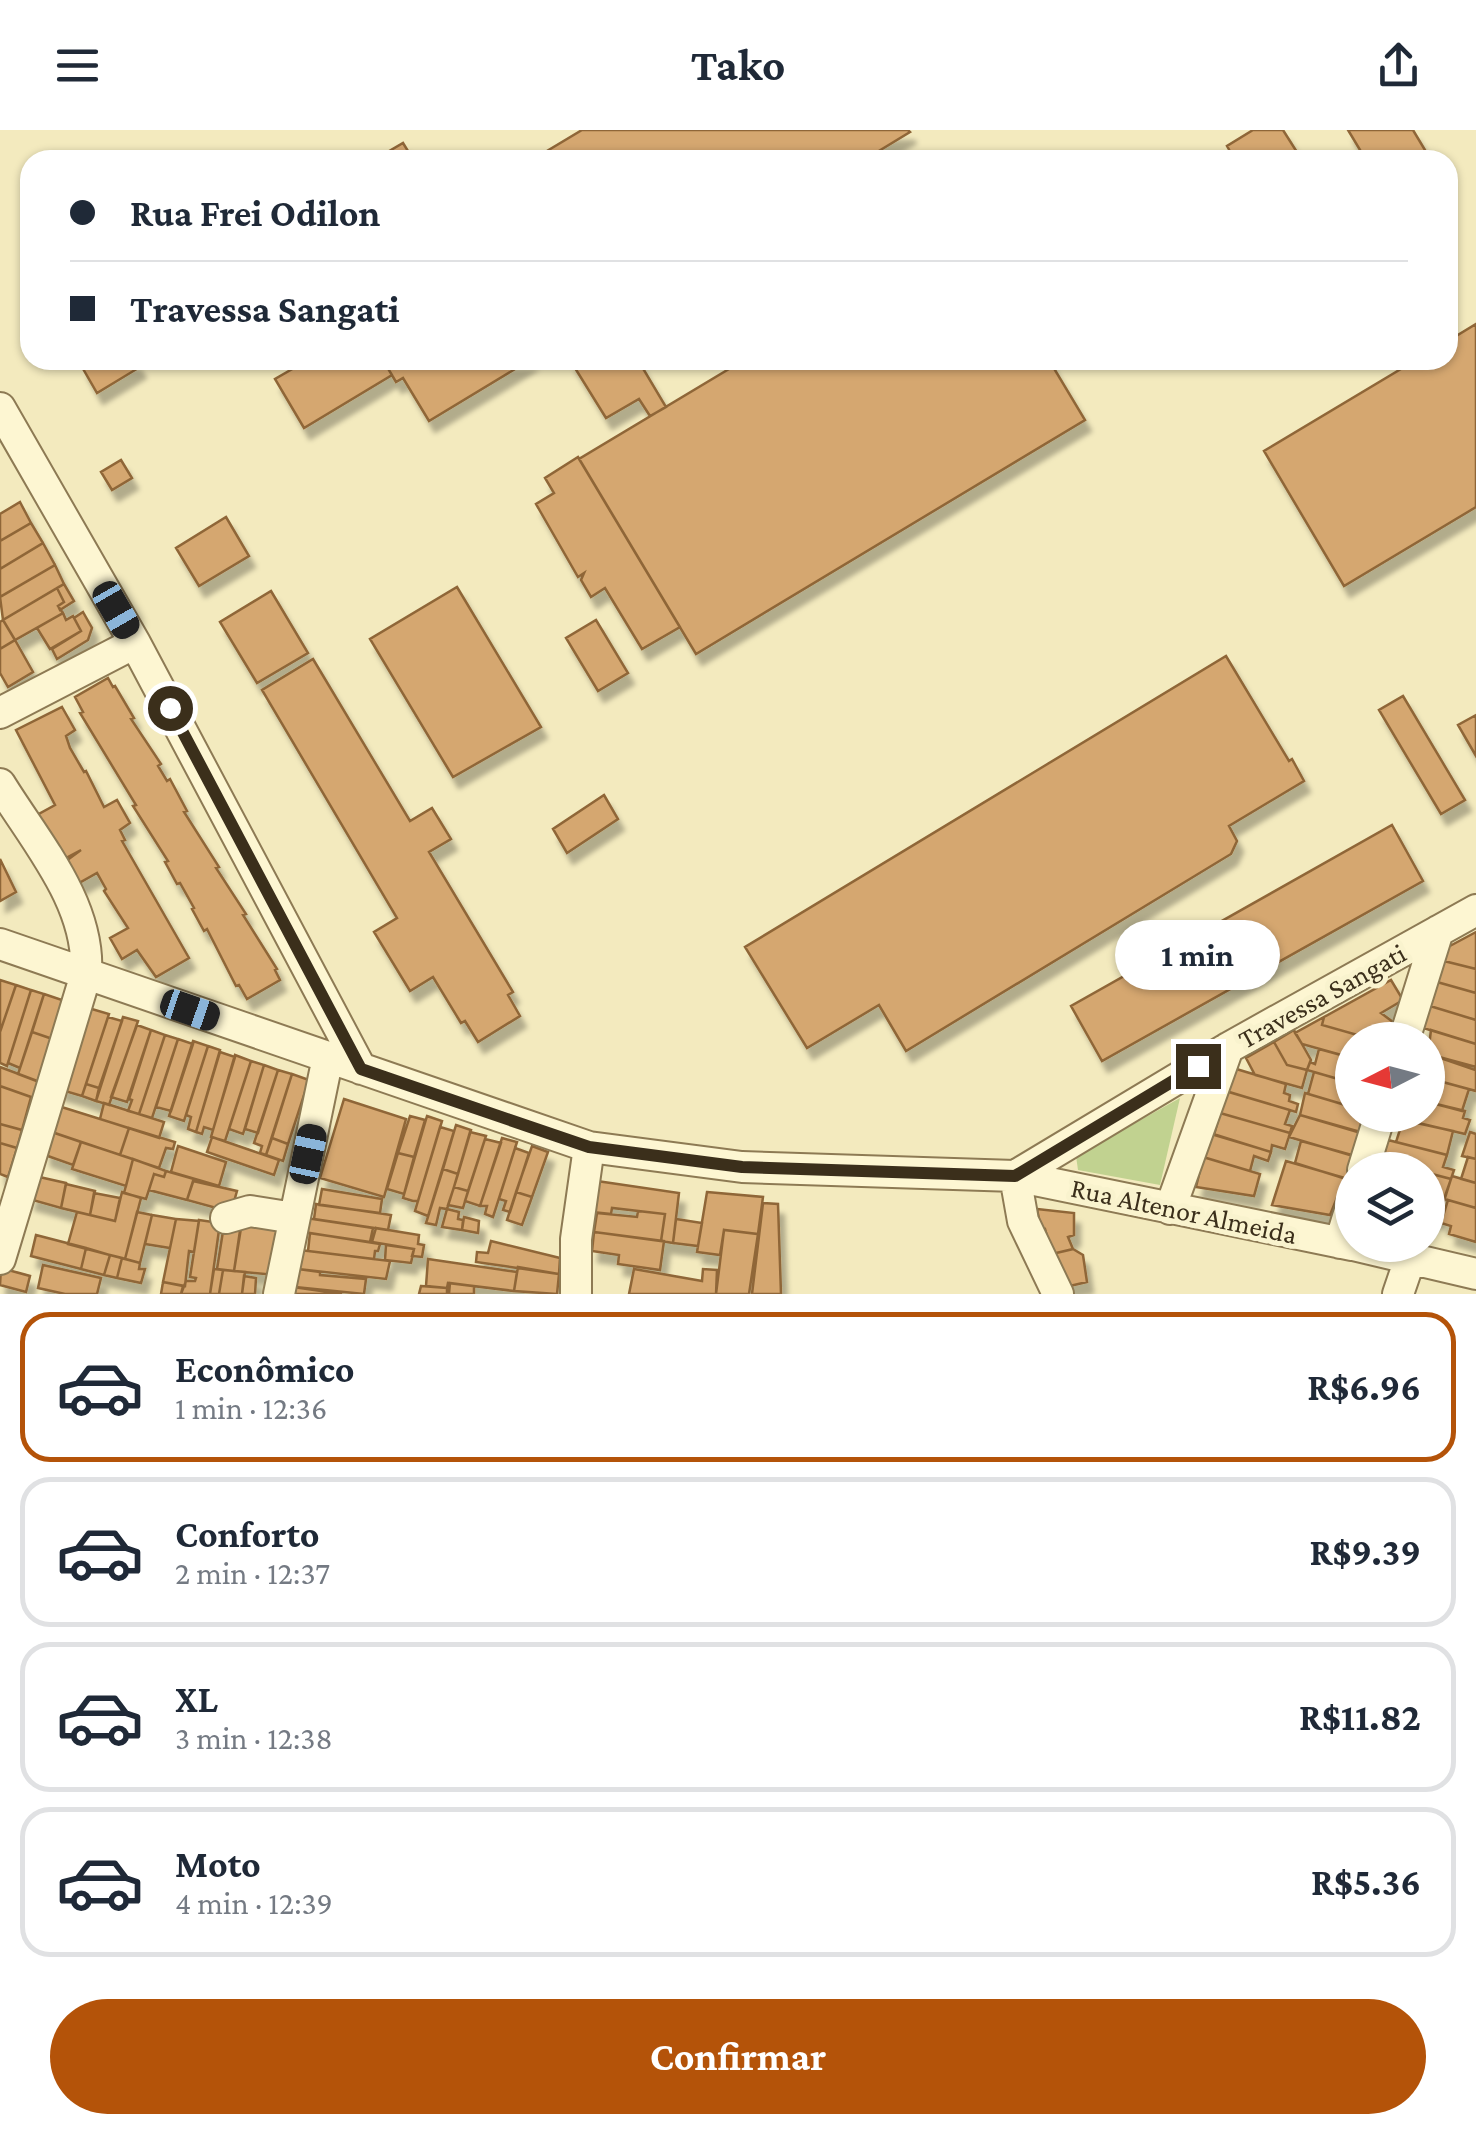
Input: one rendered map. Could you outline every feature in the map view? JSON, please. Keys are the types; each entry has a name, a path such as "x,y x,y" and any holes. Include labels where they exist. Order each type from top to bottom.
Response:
{"street":[{"path":"0,408 135,643 361,1069"},
{"path":"0,712 135,643"},
{"path":"0,784 68,893 88,950 86,974 0,1259"},
{"name":"Travessa Sangati","path":"1015,1176 1228,1048 1476,910"},
{"path":"1410,1022 1438,931"},
{"name":"Rua Altenor Almeida","path":"0,944 589,1147 742,1167 1015,1176 1335,1241"},
{"path":"1170,1209 1228,1048"},
{"path":"279,1294 328,1057"},
{"path":"576,1294 576,1239 589,1147"},
{"path":"1015,1176 1023,1221 1058,1294"},
{"path":"226,1218 250,1211 294,1218"},
{"path":"1398,1294 1409,1262"},
{"name":"Rua Altenor Almeida","path":"1433,1262 1476,1274"}],"green space":[{"path":"1180,1098 1160,1185 1078,1170 1076,1156"}],"building":[{"path":"582,130 910,132 880,150 549,150"},
{"path":"1253,130 1283,130 1296,150 1229,150 1227,146"},
{"path":"1348,130 1413,130 1425,150 1360,150"},
{"path":"1476,324 1476,507 1344,586 1264,451 1399,370 1458,370 1458,335"},
{"path":"84,370 135,370 97,393"},
{"path":"291,370 389,370 392,375 304,428 275,379"},
{"path":"389,370 513,370 429,421 403,378 396,382"},
{"path":"576,370 644,370 666,407 650,416 639,399 606,418"},
{"path":"727,370 1055,370 1085,420 696,654 579,459"},
{"path":"578,457 680,627 642,649 605,588 591,597 581,580 584,573 578,577 536,504 554,493 545,478"},
{"path":"121,460 132,478 112,490 101,472"},
{"path":"20,502 31,523 0,541 0,514"},
{"path":"226,517 249,556 199,586 176,548"},
{"path":"31,523 43,543 0,569 0,541"},
{"path":"43,543 55,565 0,597 0,569"},
{"path":"55,565 64,584 3,620 0,597"},
{"path":"64,584 74,601 60,610 58,606 64,602 57,588"},
{"path":"457,587 541,727 453,777 370,639"},
{"path":"57,588 64,602 58,606 63,613 15,640 3,620"},
{"path":"271,591 308,653 257,683 220,622"},
{"path":"83,612 92,628 88,640 57,659 52,649 81,631 74,618"},
{"path":"63,613 66,620 73,616 81,631 50,649 37,628"},
{"path":"3,620 15,640 0,649 0,622"},
{"path":"596,620 628,673 598,691 566,638"},
{"path":"15,640 33,672 8,687 0,673 0,649"},
{"path":"1226,656 1304,781 1229,826 1237,841 1231,854 906,1051 879,1005 807,1048 745,947"},
{"path":"313,659 410,821 432,808 451,839 429,852 513,992 508,995 520,1016 478,1042 465,1021 461,1023 433,977 410,991 374,932 397,918 262,690"},
{"path":"108,678 277,969 280,980 247,999 80,713 83,712 75,697"},
{"path":"1403,696 1465,800 1441,814 1379,710"},
{"path":"62,707 75,730 66,736 70,748 104,807 117,800 130,823 120,830 125,840 122,841 189,958 156,977 137,950 122,959 110,938 128,928 97,873 79,883 66,861 81,850 64,859 37,815 55,805 16,730"},
{"path":"1476,715 1476,756 1458,725"},
{"path":"604,795 618,819 567,853 553,829"},
{"path":"1392,825 1423,881 1102,1061 1071,1006"},
{"path":"0,859 16,892 0,901"},
{"path":"1476,932 1476,969 1444,961 1448,947"},
{"path":"1444,961 1476,969 1476,993 1437,982"},
{"path":"0,980 16,985 0,1032"},
{"path":"1391,980 1403,1000 1381,1013 1393,1022 1335,1022 1335,1029 1322,1025 1324,1017"},
{"path":"1437,982 1476,993 1476,1020 1430,1006"},
{"path":"16,985 31,990 7,1066 0,1063 0,1032"},
{"path":"31,990 44,994 20,1068 8,1063"},
{"path":"44,994 65,1001 52,1039 32,1032"},
{"path":"1430,1006 1476,1020 1476,1044 1445,1035 1445,1022 1425,1022"},
{"path":"85,1007 109,1014 82,1096 58,1089"},
{"path":"108,1017 122,1021 99,1088 86,1084"},
{"path":"123,1017 138,1021 109,1105 96,1101"},
{"path":"1324,1017 1322,1025 1335,1029 1335,1053 1302,1044 1295,1033"},
{"path":"137,1025 151,1030 127,1102 111,1097"},
{"path":"151,1030 165,1035 139,1114 128,1111 132,1100 129,1099"},
{"path":"1294,1030 1311,1060 1307,1070 1287,1065 1274,1042"},
{"path":"32,1032 56,1040 42,1083 18,1074"},
{"path":"1445,1034 1476,1044 1476,1067 1445,1059"},
{"path":"165,1035 178,1039 152,1118 139,1114"},
{"path":"178,1039 193,1044 171,1111 156,1107"},
{"path":"193,1041 208,1046 184,1121 169,1116"},
{"path":"1274,1042 1287,1065 1307,1070 1302,1088 1255,1075 1246,1058"},
{"path":"208,1046 220,1050 196,1132 188,1129 191,1117 186,1115"},
{"path":"1319,1049 1335,1053 1335,1078 1307,1070 1310,1062 1315,1064"},
{"path":"220,1052 235,1057 213,1130 204,1127 202,1134 196,1132"},
{"path":"235,1055 251,1061 225,1141 211,1137"},
{"path":"1445,1060 1475,1070 1476,1067 1476,1091 1445,1083"},
{"path":"251,1061 264,1065 243,1134 229,1129"},
{"path":"264,1065 278,1070 258,1133 245,1129"},
{"path":"0,1067 40,1082 34,1098 0,1086"},
{"path":"1233,1068 1286,1084 1284,1093 1290,1095 1289,1101 1298,1104 1296,1112 1226,1091"},
{"path":"278,1070 292,1074 266,1155 260,1153 262,1146 254,1143"},
{"path":"1314,1072 1335,1078 1335,1102 1308,1094"},
{"path":"292,1074 309,1080 288,1144 272,1138"},
{"path":"1445,1083 1469,1089 1462,1111 1445,1106"},
{"path":"86,1084 99,1088 96,1101 82,1096"},
{"path":"0,1086 31,1097 22,1130 0,1124"},
{"path":"1222,1090 1290,1110 1285,1124 1292,1126 1290,1133 1216,1112"},
{"path":"1305,1093 1335,1102 1335,1125 1300,1115"},
{"path":"344,1099 406,1119 384,1197 320,1178"},
{"path":"104,1103 164,1122 159,1138 100,1119"},
{"path":"52,1104 129,1128 120,1155 43,1129"},
{"path":"1445,1106 1465,1111 1463,1118 1470,1120 1465,1134 1445,1129"},
{"path":"1220,1113 1290,1133 1285,1149 1272,1145 1271,1152 1214,1135"},
{"path":"1300,1115 1335,1125 1335,1132 1361,1133 1354,1152 1340,1152 1289,1137"},
{"path":"410,1116 425,1120 414,1157 398,1153"},
{"path":"427,1116 442,1121 418,1201 413,1201 403,1198"},
{"path":"0,1124 22,1130 17,1148 0,1143"},
{"path":"456,1125 471,1130 458,1174 443,1169"},
{"path":"440,1127 454,1131 428,1216 415,1211"},
{"path":"129,1128 175,1142 173,1149 166,1148 159,1168 120,1155"},
{"path":"43,1129 81,1142 73,1165 45,1155"},
{"path":"1453,1131 1447,1155 1396,1142 1399,1132"},
{"path":"470,1132 486,1136 468,1191 454,1187"},
{"path":"1470,1132 1476,1134 1476,1159 1462,1156"},
{"path":"1210,1133 1271,1152 1268,1161 1254,1156 1250,1171 1203,1157"},
{"path":"212,1137 279,1160 274,1175 207,1152"},
{"path":"272,1138 288,1144 283,1161 266,1155"},
{"path":"502,1138 517,1142 493,1217 485,1214 487,1206 480,1206"},
{"path":"485,1139 501,1143 480,1206 465,1201"},
{"path":"1388,1140 1435,1152 1385,1152"},
{"path":"1301,1141 1341,1152 1335,1152 1335,1176 1295,1163"},
{"path":"81,1142 133,1159 126,1186 72,1169"},
{"path":"0,1143 17,1148 8,1177 0,1174"},
{"path":"178,1146 226,1162 219,1186 171,1172"},
{"path":"532,1146 548,1152 532,1197 516,1192"},
{"path":"515,1148 529,1153 510,1212 503,1210 506,1201 499,1199"},
{"path":"398,1153 414,1157 404,1194 387,1189"},
{"path":"1203,1157 1260,1174 1254,1196 1196,1187"},
{"path":"1468,1157 1476,1159 1476,1183 1461,1179"},
{"path":"133,1159 166,1171 164,1177 154,1174 146,1199 124,1193"},
{"path":"1286,1161 1335,1175 1335,1203 1330,1215 1272,1205"},
{"path":"1445,1168 1454,1170 1451,1179 1445,1177"},
{"path":"443,1169 458,1174 447,1209 440,1208 436,1225 426,1223"},
{"path":"166,1171 194,1179 187,1200 149,1190 154,1174 164,1177"},
{"path":"35,1176 66,1183 61,1208 29,1199"},
{"path":"1452,1176 1476,1183 1476,1208 1445,1196"},
{"path":"193,1181 237,1191 231,1212 187,1200"},
{"path":"597,1181 679,1193 673,1243 661,1241 665,1214 612,1208 611,1214 592,1212"},
{"path":"66,1184 95,1191 90,1215 61,1208"},
{"path":"454,1187 468,1191 463,1208 448,1205"},
{"path":"322,1189 382,1199 380,1213 319,1205"},
{"path":"122,1192 141,1198 125,1259 68,1244 77,1212 115,1221"},
{"path":"516,1192 532,1197 522,1225 507,1220"},
{"path":"707,1192 763,1197 758,1234 724,1230 720,1255 697,1252"},
{"path":"94,1193 120,1198 115,1221 90,1215"},
{"path":"1448,1200 1476,1208 1476,1242 1449,1234 1451,1226 1445,1224"},
{"path":"763,1203 778,1204 781,1294 752,1294"},
{"path":"316,1204 391,1215 388,1230 314,1219"},
{"path":"447,1209 459,1212 462,1230 442,1227"},
{"path":"1037,1209 1074,1213 1074,1235 1068,1237 1073,1249 1052,1254"},
{"path":"638,1211 665,1214 661,1241 594,1232 597,1213 637,1217"},
{"path":"137,1212 152,1215 140,1263 125,1259"},
{"path":"152,1215 176,1219 170,1248 145,1244"},
{"path":"464,1217 479,1221 478,1233 462,1230"},
{"path":"306,1218 373,1228 370,1242 302,1232"},
{"path":"176,1219 199,1221 194,1252 189,1251 185,1286 163,1282"},
{"path":"676,1219 702,1223 698,1246 673,1243"},
{"path":"199,1220 220,1223 210,1294 181,1294 186,1281 196,1278 190,1277"},
{"path":"241,1224 272,1224 281,1232 275,1275 234,1271"},
{"path":"224,1225 241,1228 234,1271 217,1269"},
{"path":"376,1228 419,1235 418,1244 424,1245 422,1257 412,1256 414,1249 372,1242"},
{"path":"724,1230 758,1234 749,1294 716,1294"},
{"path":"594,1232 664,1241 660,1270 618,1264 619,1255 592,1251"},
{"path":"310,1233 380,1244 374,1259 308,1251"},
{"path":"36,1235 86,1248 81,1269 31,1256"},
{"path":"491,1241 560,1258 559,1274 476,1262 477,1252 488,1253"},
{"path":"386,1245 414,1249 411,1263 385,1260"},
{"path":"86,1248 110,1255 104,1275 81,1269"},
{"path":"1073,1249 1083,1255 1087,1282 1061,1288 1052,1254"},
{"path":"300,1250 390,1261 386,1279 298,1269"},
{"path":"110,1255 122,1258 117,1278 104,1275"},
{"path":"122,1258 140,1263 139,1269 145,1269 141,1283 117,1278"},
{"path":"428,1259 517,1272 514,1291 448,1283 447,1288 426,1286"},
{"path":"43,1265 101,1278 97,1294 65,1294 38,1288"},
{"path":"518,1267 559,1274 557,1294 514,1291"},
{"path":"1,1268 30,1276 26,1292 0,1285"},
{"path":"214,1269 223,1270 219,1294 210,1294"},
{"path":"298,1269 366,1279 364,1294 295,1287"},
{"path":"634,1269 702,1281 703,1269 717,1270 716,1294 629,1294"},
{"path":"223,1270 245,1272 242,1294 219,1294"},
{"path":"244,1276 256,1278 255,1294 242,1294"},
{"path":"163,1282 183,1286 181,1294 161,1294"},
{"path":"450,1283 474,1286 474,1294 449,1294"},
{"path":"421,1286 447,1288 447,1294 419,1294"},
{"path":"293,1287 342,1294 292,1294"}],"route":[{"path":"170,708 361,1069 589,1147 742,1167 1015,1176 1198,1066"}]}
